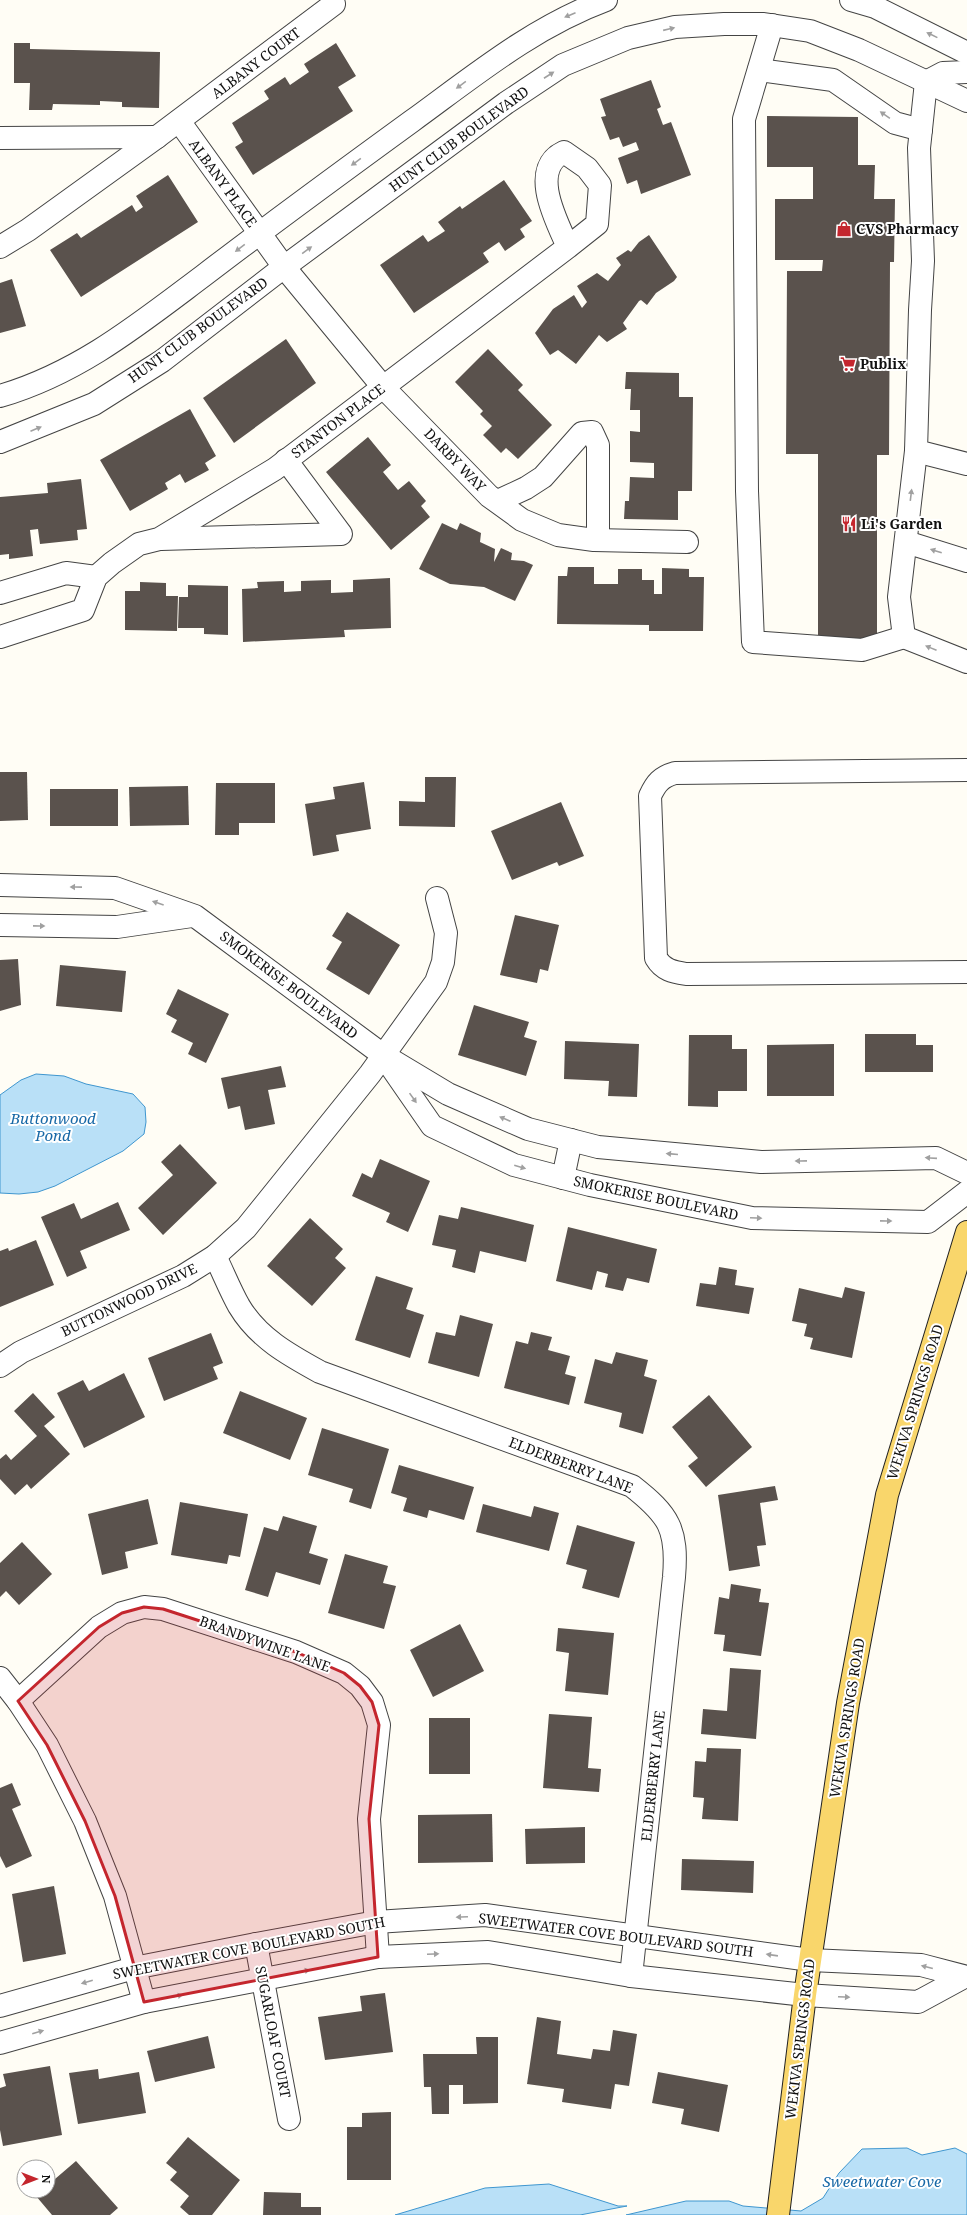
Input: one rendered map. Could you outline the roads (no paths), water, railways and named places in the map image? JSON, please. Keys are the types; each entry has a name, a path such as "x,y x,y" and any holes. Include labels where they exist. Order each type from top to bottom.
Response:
{"main road":[{"name":"WEKIVA SPRINGS ROAD","path":"778,2215 805,1995 848,1703 887,1495 967,1232"}],"street":[{"path":"0,396 60,373 123,337 259,233 512,48 558,20 606,0"},
{"path":"851,0 875,7 967,53"},
{"name":"ALBANY COURT","path":"179,121 334,4"},
{"name":"HUNT CLUB BOULEVARD","path":"0,442 94,404 162,361 284,267 506,103 563,65 628,38 675,27 724,24 772,25 810,31 859,50 967,101"},
{"path":"772,25 744,119 746,491 753,642 862,650 904,637 967,662"},
{"path":"759,70 834,80 895,122 921,130"},
{"path":"904,637 899,597 916,451 923,261 919,148 926,82 943,73 967,72"},
{"path":"0,247 28,230 179,121"},
{"name":"ALBANY PLACE","path":"179,121 284,267"},
{"path":"0,138 157,137"},
{"name":"STANTON PLACE","path":"96,577 112,563 139,544 159,539 286,460 568,247"},
{"name":"DARBY WAY","path":"284,267 383,387 498,502 522,520 558,535 598,540 687,542"},
{"path":"498,502 526,488 543,477 582,433 592,432 598,445 598,540"},
{"path":"916,451 967,464"},
{"path":"159,539 341,534 286,460"},
{"path":"906,542 967,561"},
{"path":"0,593 66,573 96,577 83,610 0,637"},
{"path":"967,770 675,773 664,777 656,783 650,796 656,958 661,967 672,972 686,974 967,972"},
{"name":"SMOKERISE BOULEVARD","path":"0,885 115,888 195,916 383,1055 448,1094 528,1129 598,1147 762,1162 936,1158 967,1173"},
{"name":"BUTTONWOOD DRIVE","path":"0,1366 21,1352 183,1276 215,1256 246,1228 370,1074 436,982 443,962 446,933 438,898"},
{"path":"0,925 117,927 195,916"},
{"name":"SMOKERISE BOULEVARD","path":"383,1055 432,1126 514,1165 563,1178 752,1218 928,1222 967,1192"},
{"path":"563,1178 571,1140"},
{"name":"ELDERBERRY LANE","path":"215,1256 240,1306 258,1330 284,1353 320,1372 632,1486 656,1505 668,1523 677,1551 631,1976"},
{"name":"BRANDYWINE LANE","path":"18,1701 99,1628 122,1613 144,1607 163,1609 296,1652 344,1672 360,1686 372,1702 379,1725 369,1818 378,1957"},
{"path":"0,1678 18,1701 47,1745 85,1821 115,1896 144,2002"},
{"name":"SWEETWATER COVE BOULEVARD SOUTH","path":"0,2006 134,1968 256,1944 376,1922 485,1915 810,1960 921,1965 966,1977"},
{"name":"SUGARLOAF COURT","path":"256,1944 289,2119"},
{"path":"0,2043 144,2002 378,1957 488,1952 631,1976 805,1995 918,2002 966,1977"}],"water":[{"name":"Buttonwood Pond","path":"36,1074 64,1076 86,1084 133,1094 145,1107 146,1122 144,1134 123,1151 55,1186 38,1192 19,1194 0,1193 0,1095 21,1080"},
{"name":"Sweetwater Cove","path":"907,2148 922,2155 955,2148 967,2154 967,2215 626,2215 686,2201 729,2201 743,2206 801,2211 823,2198 839,2173 862,2149"},
{"path":"549,2184 618,2206 627,2206 580,2215 395,2215 485,2188"}],"place":[{"name":"CVS Pharmacy","path":"844,229"},
{"name":"Publix","path":"848,364"},
{"name":"Li's Garden","path":"849,524"}]}
